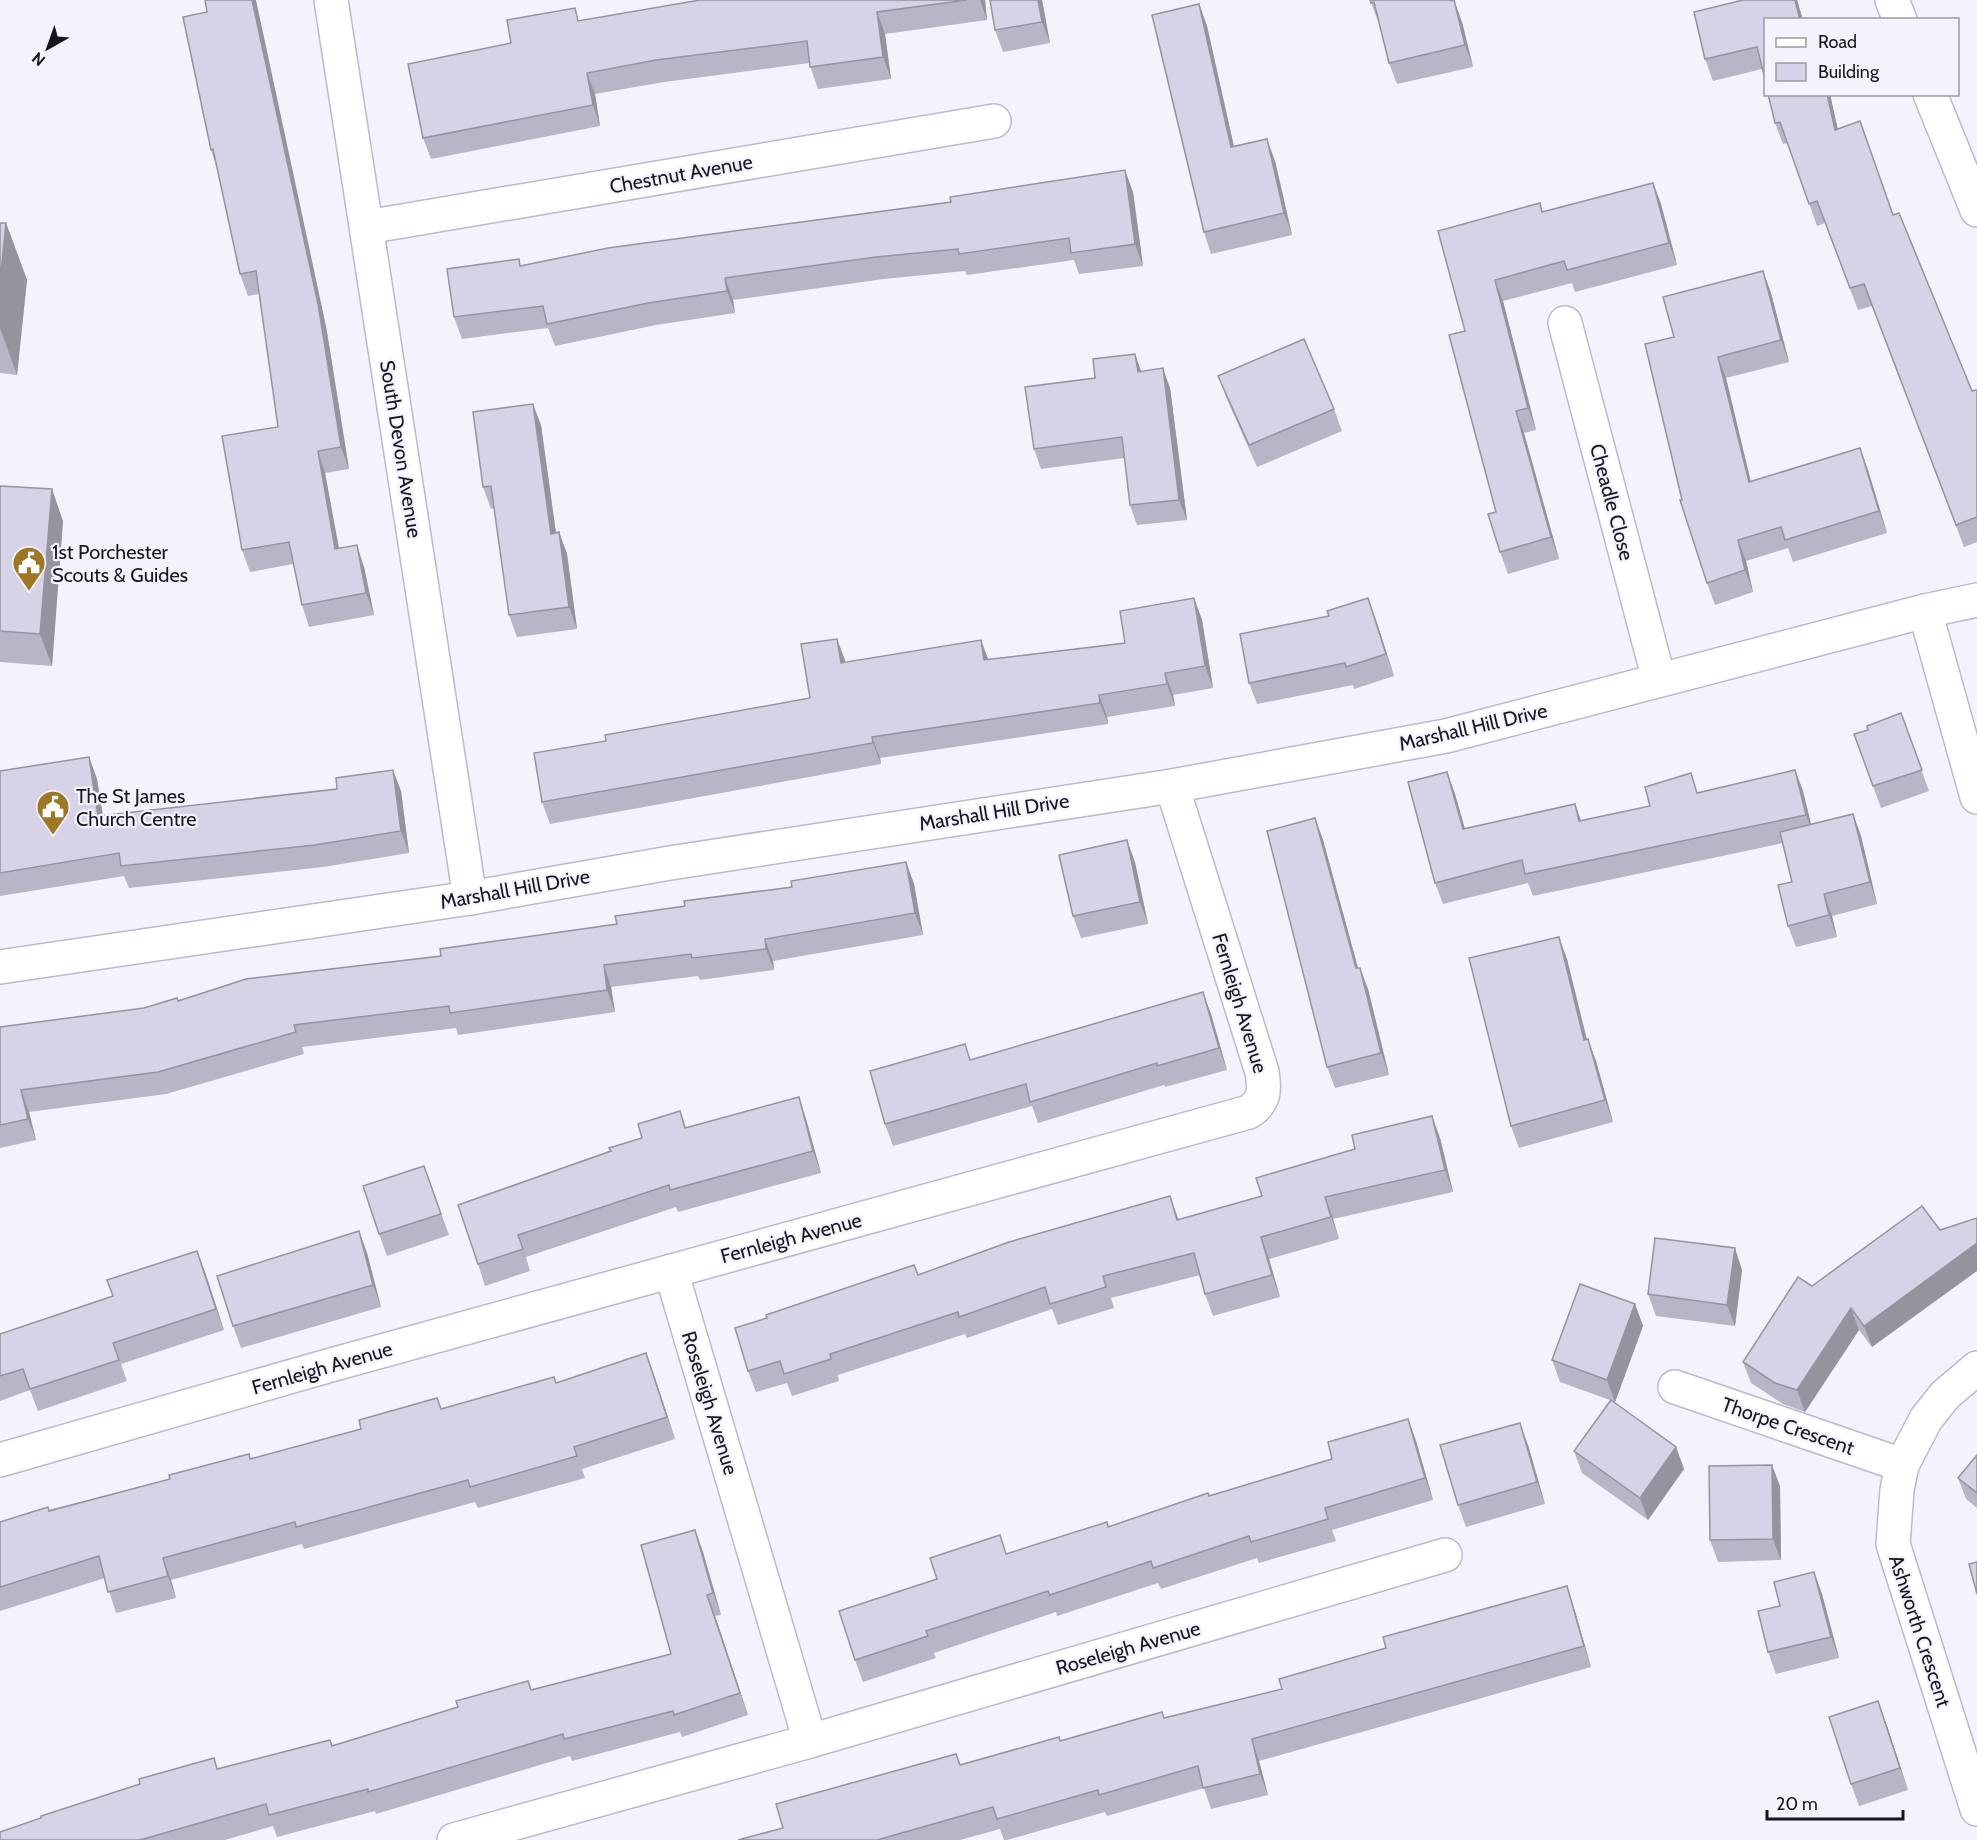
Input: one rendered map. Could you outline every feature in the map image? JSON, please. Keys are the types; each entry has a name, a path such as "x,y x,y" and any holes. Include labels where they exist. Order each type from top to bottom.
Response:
{"street":[{"name":"South Devon Avenue","path":"331,0 470,898"},
{"path":"1892,0 1899,18"},
{"path":"1931,96 1977,210"},
{"name":"Chestnut Avenue","path":"367,226 994,121"},
{"name":"Cheadle Close","path":"1565,323 1659,680"},
{"name":"Marshall Hill Drive","path":"0,967 470,898 693,859 1172,786 1446,736 1925,611 1977,600"},
{"path":"1925,611 1977,797"},
{"name":"Fernleigh Avenue","path":"0,1460 670,1271 1237,1115 1260,1104 1265,1089 1262,1072 1172,786"},
{"name":"Roseleigh Avenue","path":"670,1271 810,1741"},
{"name":"Ashworth Crescent","path":"1977,1368 1945,1395 1926,1419 1902,1465 1897,1490 1893,1544 1977,1809"},
{"name":"Thorpe Crescent","path":"1675,1387 1902,1465"},
{"name":"Roseleigh Avenue","path":"454,1840 810,1741 1445,1555"}],"building":[{"path":"205,0 252,0 318,304 341,447 318,451 335,549 357,545 366,593 302,605 289,542 242,550 222,436 278,427 256,271 240,274 183,17 207,12"},
{"path":"700,0 967,0 877,12 883,57 810,67 807,41 656,60 587,73 593,105 423,138 408,64 511,43 507,20 575,8 578,21"},
{"path":"990,0 1038,0 1042,22 995,30"},
{"path":"1370,0 1454,0 1465,45 1389,63 1374,2 1371,3"},
{"path":"1743,0 1795,0 1800,18 1764,18 1764,75 1757,47 1705,59 1694,12"},
{"path":"1199,4 1231,147 1267,139 1284,213 1204,232 1152,15"},
{"path":"1768,96 1827,96 1835,130 1860,121 1893,215 1899,213 1972,391 1977,390 1977,517 1956,525 1864,284 1850,288 1817,201 1809,204 1780,122 1775,123"},
{"path":"1125,170 1135,244 1071,253 1069,238 959,254 958,249 876,257 725,278 727,291 648,303 547,324 543,306 454,317 447,269 519,259 520,266 608,248 951,202 950,197"},
{"path":"1653,183 1669,243 1567,270 1564,261 1495,280 1528,408 1516,411 1551,537 1500,552 1488,514 1496,512 1449,335 1465,331 1438,231 1540,203 1542,212"},
{"path":"0,223 6,223 0,282"},
{"path":"1763,271 1781,340 1718,357 1749,482 1860,448 1879,511 1785,540 1781,527 1738,540 1745,570 1707,583 1680,500 1682,500 1645,344 1674,337 1663,297"},
{"path":"1304,339 1334,409 1249,445 1218,376"},
{"path":"1135,354 1138,372 1163,368 1179,500 1130,505 1122,437 1034,449 1025,387 1095,378 1093,359"},
{"path":"533,404 551,534 559,532 569,607 509,615 491,486 483,487 473,412"},
{"name":"1st Porchester Scouts & Guides","path":"0,486 52,489 40,634 0,631"},
{"path":"1194,598 1205,666 1165,673 1167,684 1099,695 1100,703 872,737 873,743 542,802 534,753 606,741 605,735 810,698 801,644 837,639 841,663 981,640 984,660 1125,643 1120,611"},
{"path":"1368,598 1386,654 1346,667 1345,663 1249,683 1240,634 1329,616 1327,611"},
{"path":"1901,713 1922,770 1873,786 1854,734 1868,730 1867,726"},
{"path":"89,757 98,816 337,789 336,778 393,770 401,831 315,845 121,866 119,853 0,873 0,771"},
{"path":"1795,770 1806,815 1525,874 1522,860 1435,883 1408,782 1447,772 1463,829 1575,804 1579,821 1650,806 1645,787 1691,773 1697,793"},
{"path":"1853,814 1870,882 1824,894 1829,915 1788,926 1778,885 1792,882 1780,832"},
{"path":"1315,818 1356,968 1360,968 1381,1053 1327,1067 1267,831"},
{"path":"1127,840 1140,902 1073,916 1059,855"},
{"path":"906,862 915,913 765,939 766,949 692,958 691,954 604,965 607,990 450,1013 449,1006 294,1025 296,1032 158,1072 21,1090 28,1119 0,1125 0,1027 144,1008 177,998 178,1001 246,979 441,956 440,949 617,924 615,916 685,906 684,901 792,887 791,881"},
{"path":"1559,937 1584,1040 1588,1039 1605,1100 1511,1126 1469,958"},
{"path":"1203,992 1219,1048 1157,1066 1157,1063 1030,1102 1026,1084 885,1124 870,1071 965,1044 970,1060"},
{"path":"799,1097 813,1151 670,1190 669,1185 518,1235 523,1249 478,1264 458,1205 611,1151 609,1148 642,1138 638,1124 680,1111 685,1128"},
{"path":"1432,1116 1445,1170 1325,1197 1331,1217 1261,1237 1272,1275 1205,1294 1194,1253 1103,1276 1106,1287 1050,1304 1045,1287 959,1317 958,1312 830,1354 831,1359 784,1374 780,1361 748,1371 735,1328 767,1318 766,1315 914,1265 918,1275 1009,1242 1170,1196 1177,1220 1262,1196 1256,1178 1355,1149 1352,1135"},
{"path":"424,1166 441,1214 379,1234 363,1186"},
{"path":"1922,1206 1940,1230 1977,1218 1977,1243 1864,1326 1851,1308 1797,1390 1775,1383 1743,1362 1798,1277 1812,1286"},
{"path":"359,1231 373,1285 233,1326 217,1276"},
{"path":"1655,1238 1735,1248 1727,1305 1648,1294"},
{"path":"197,1251 216,1309 113,1343 119,1360 30,1389 23,1369 0,1376 0,1334 113,1296 107,1280"},
{"path":"1580,1284 1635,1304 1607,1380 1552,1360"},
{"path":"646,1353 667,1417 574,1447 577,1456 470,1487 468,1480 296,1527 295,1522 163,1558 168,1576 108,1592 99,1556 0,1587 0,1522 48,1507 49,1511 170,1479 169,1475 249,1454 250,1459 361,1429 359,1420 437,1398 441,1409 554,1377 556,1383"},
{"path":"1611,1400 1676,1447 1640,1498 1574,1451"},
{"path":"1408,1419 1425,1478 1325,1508 1328,1519 1251,1542 1249,1536 1153,1568 1151,1561 1050,1595 1048,1591 926,1631 928,1636 855,1660 839,1611 937,1579 930,1558 1000,1535 1006,1554 1107,1522 1108,1527 1208,1493 1209,1496 1332,1459 1328,1442"},
{"path":"1520,1423 1537,1482 1458,1505 1440,1445"},
{"path":"1977,1455 1977,1493 1958,1478"},
{"path":"1772,1465 1773,1539 1710,1540 1709,1466"},
{"path":"695,1530 713,1593 707,1595 740,1693 674,1715 673,1711 564,1739 563,1734 368,1792 368,1789 269,1815 266,1804 140,1840 0,1840 0,1832 41,1818 41,1816 140,1784 139,1779 214,1758 217,1769 330,1740 332,1746 458,1707 456,1701 528,1681 531,1690 671,1654 641,1545"},
{"path":"1977,1562 1977,1594 1969,1564"},
{"path":"1814,1572 1831,1637 1768,1652 1758,1611 1780,1606 1774,1582"},
{"path":"1567,1586 1584,1646 1252,1739 1260,1774 1203,1788 1198,1766 1099,1795 1098,1790 997,1819 993,1807 877,1840 738,1840 783,1828 776,1804 956,1754 960,1765 1059,1737 1060,1741 1162,1712 1164,1718 1282,1689 1279,1679 1386,1648 1383,1637"},
{"path":"1878,1701 1900,1768 1851,1784 1829,1717"}],"place":[{"name":"1st Porchester Scouts & Guides","path":"29,592"},
{"name":"The St James Church Centre","path":"53,836"}]}
